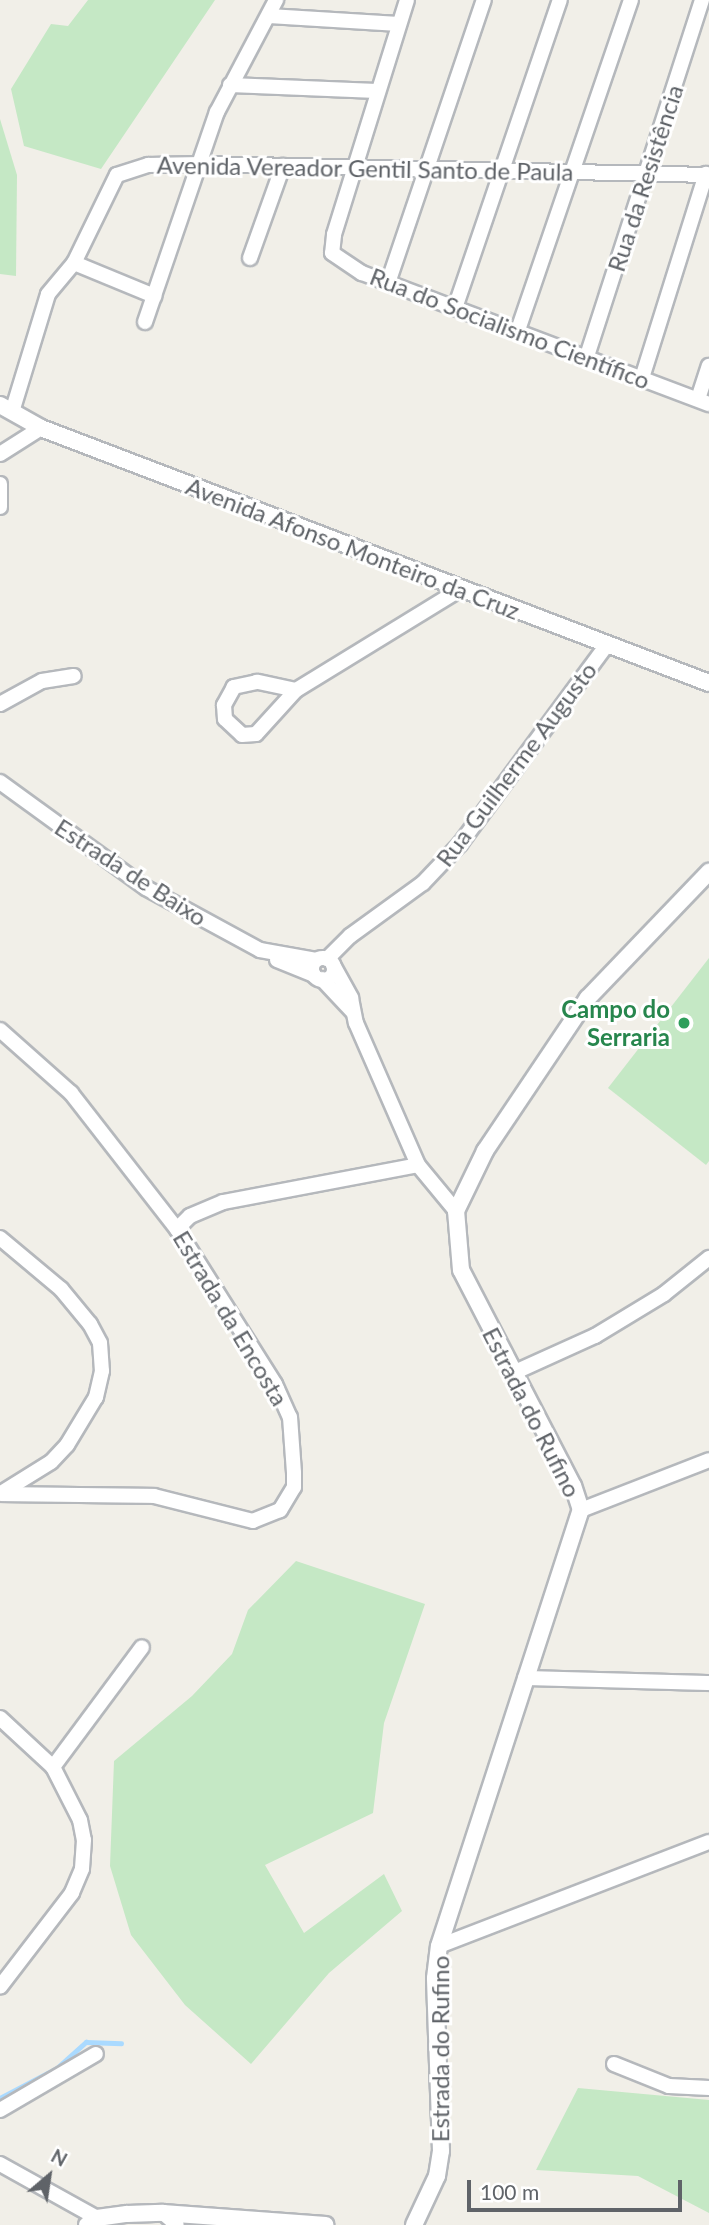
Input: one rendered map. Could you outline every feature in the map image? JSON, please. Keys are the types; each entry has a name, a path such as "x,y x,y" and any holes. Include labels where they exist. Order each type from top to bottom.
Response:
{"street":[{"path":"145,322 230,85 276,0"},
{"path":"356,167 377,91 407,0"},
{"path":"388,283 484,0"},
{"path":"455,308 560,0"},
{"path":"518,330 631,0"},
{"name":"Rua da Resistência","path":"587,356 702,0"},
{"path":"269,16 399,24"},
{"path":"230,85 377,91"},
{"name":"Avenida Vereador Gentil Santo de Paula","path":"6,409 48,294 74,263 117,175 148,165 202,164 708,174"},
{"path":"250,258 283,166"},
{"name":"Rua do Socialismo Científico","path":"356,167 334,235 332,253 337,260 388,283 703,402"},
{"path":"642,378 708,174"},
{"path":"74,263 154,296"},
{"path":"703,402 709,366"},
{"name":"Avenida Afonso Monteiro da Cruz","path":"6,409 41,428 459,590 709,683"},
{"path":"0,454 41,428"},
{"path":"0,484 0,507"},
{"path":"296,690 257,682 234,687 224,705 225,719 242,734 256,734 296,690 459,590"},
{"name":"Rua Guilherme Augusto","path":"325,961 349,936 424,883 460,844 606,646"},
{"path":"0,704 42,681 74,676"},
{"name":"Estrada de Baixo","path":"0,782 146,888 268,952 289,968 318,977 352,1011"},
{"path":"456,1211 485,1151 588,998 709,872"},
{"name":"Estrada de Baixo","path":"268,952 325,961 351,998 352,1011 418,1165 456,1211"},
{"path":"318,977 325,961"},
{"name":"Estrada da Encosta","path":"0,1030 71,1093 177,1229 275,1384 290,1417 295,1473 289,1498 270,1518 253,1521 154,1496 1,1494"},
{"path":"177,1229 205,1207 234,1199 418,1165"},
{"name":"Estrada do Rufino","path":"414,2225 437,2176 441,2151 435,1978 439,1946 581,1510 573,1486 461,1269 456,1211"},
{"path":"0,1238 61,1289 90,1324 100,1343 102,1370 96,1397 67,1445 51,1462 1,1494"},
{"path":"513,1373 595,1336 664,1294 709,1258"},
{"path":"581,1510 709,1460"},
{"path":"53,1768 142,1647"},
{"path":"525,1678 709,1683"},
{"path":"0,1717 53,1768 80,1820 82,1869 58,1917 0,1987"},
{"path":"439,1946 709,1842"},
{"path":"0,2109 96,2054"},
{"path":"614,2064 669,2086 709,2088"},
{"path":"0,2164 92,2222 163,2213 326,2225"},
{"path":"163,2213 177,2225"}],"green space":[{"path":"88,0 215,0 101,169 24,146 11,89 51,24 68,26"},
{"path":"0,119 17,175 16,276 0,274"},
{"name":"Campo do Serraria","path":"709,958 709,1161 706,1165 608,1088"},
{"path":"296,1561 425,1604 384,1723 373,1813 265,1865 304,1933 384,1874 402,1911 329,1973 251,2064 185,2005 131,1935 110,1866 114,1761 192,1696 232,1654 248,1610"},
{"path":"578,2088 709,2100 709,2213 638,2176 536,2170"}],"waterway":[{"path":"0,2098 57,2068 86,2042 121,2043"}],"place":[{"name":"Campo do Serraria","path":"684,1023"}]}
